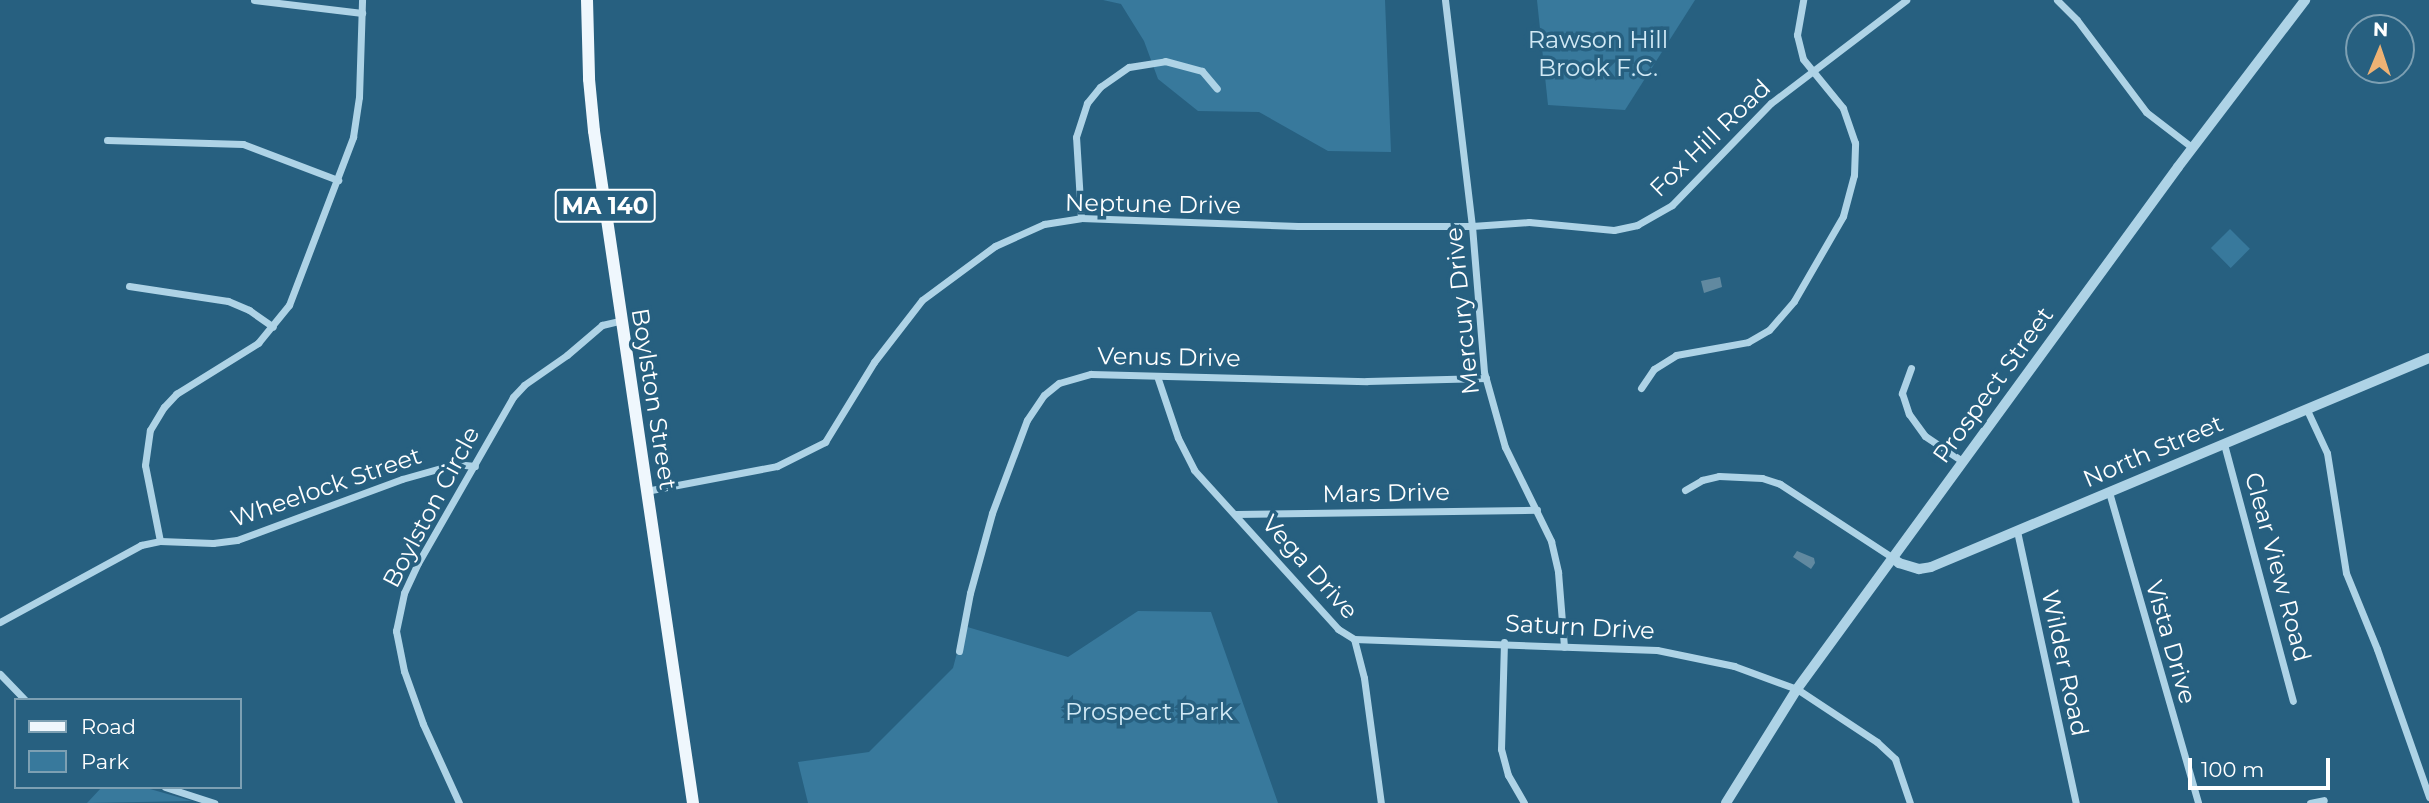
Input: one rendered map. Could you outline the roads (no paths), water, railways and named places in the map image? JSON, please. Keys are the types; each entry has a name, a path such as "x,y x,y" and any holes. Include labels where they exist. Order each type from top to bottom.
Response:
{"main road":[{"name":"Boylston Street","path":"587,0 592,110 620,321 693,803"}],"street":[{"path":"254,0 362,13"},
{"path":"160,541 145,465 148,439 154,422 176,394 248,350 272,327 294,293 338,180 356,122 362,0"},
{"name":"Mercury Drive","path":"1446,0 1472,226 1486,379 1505,447 1547,530 1556,561 1564,647"},
{"path":"1641,388 1654,369 1676,355 1748,342 1769,330 1794,301 1833,235 1851,193 1855,143 1843,108 1803,59 1797,39 1803,0"},
{"name":"Fox Hill Road","path":"1472,226 1528,222 1614,230 1654,217 1672,205 1757,116 1813,69 1906,0"},
{"path":"2057,0 2077,20 2146,112 2175,137 2193,148"},
{"name":"Prospect Street","path":"1727,803 1797,689 1962,461 2305,0"},
{"path":"1081,218 1076,137 1087,103 1100,87 1129,67 1165,61 1202,71 1217,89"},
{"path":"107,140 243,144 338,180"},
{"name":"Neptune Drive","path":"646,491 778,467 818,447 834,431 874,362 922,300 995,246 1044,224 1081,218 1298,226 1472,226"},
{"path":"129,286 228,301 249,310 272,327"},
{"name":"Boylston Circle","path":"458,803 423,724 404,671 396,631 404,593 418,563 513,397 524,385 567,355 602,325 620,321"},
{"name":"North Street","path":"1893,558 1899,563 1919,569 1931,567 2429,358"},
{"path":"1911,368 1902,393 1909,414 1925,436 1962,461"},
{"name":"Venus Drive","path":"958,651 970,593 992,513 1027,420 1044,395 1059,383 1084,375 1367,381 1486,379"},
{"name":"Vega Drive","path":"1157,376 1178,438 1194,470 1338,629 1354,639 1364,678 1381,803"},
{"path":"2307,410 2328,453 2346,573 2379,653 2429,797"},
{"name":"Clear View Road","path":"2224,444 2293,701"},
{"name":"Wheelock Street","path":"0,622 126,552 160,541 214,543 237,540 400,480 455,464 475,466"},
{"path":"1685,490 1702,480 1719,476 1762,478 1780,484 1893,558"},
{"name":"Vista Drive","path":"2109,492 2197,803"},
{"name":"Mars Drive","path":"1236,514 1536,510"},
{"name":"Wilder Road","path":"2017,531 2076,803"},
{"name":"Saturn Drive","path":"1354,639 1619,647 1677,652 1734,666 1797,689 1877,742 1895,759 1910,803"},
{"path":"1504,642 1501,749 1508,775 1524,803"},
{"path":"0,674 23,698"},
{"path":"171,789 214,803"},
{"path":"2310,803 2324,800"}],"park label":[{"name":"Rawson Hill Brook F.C.","path":"1598,54"},
{"name":"Prospect Park","path":"1149,712"}]}
